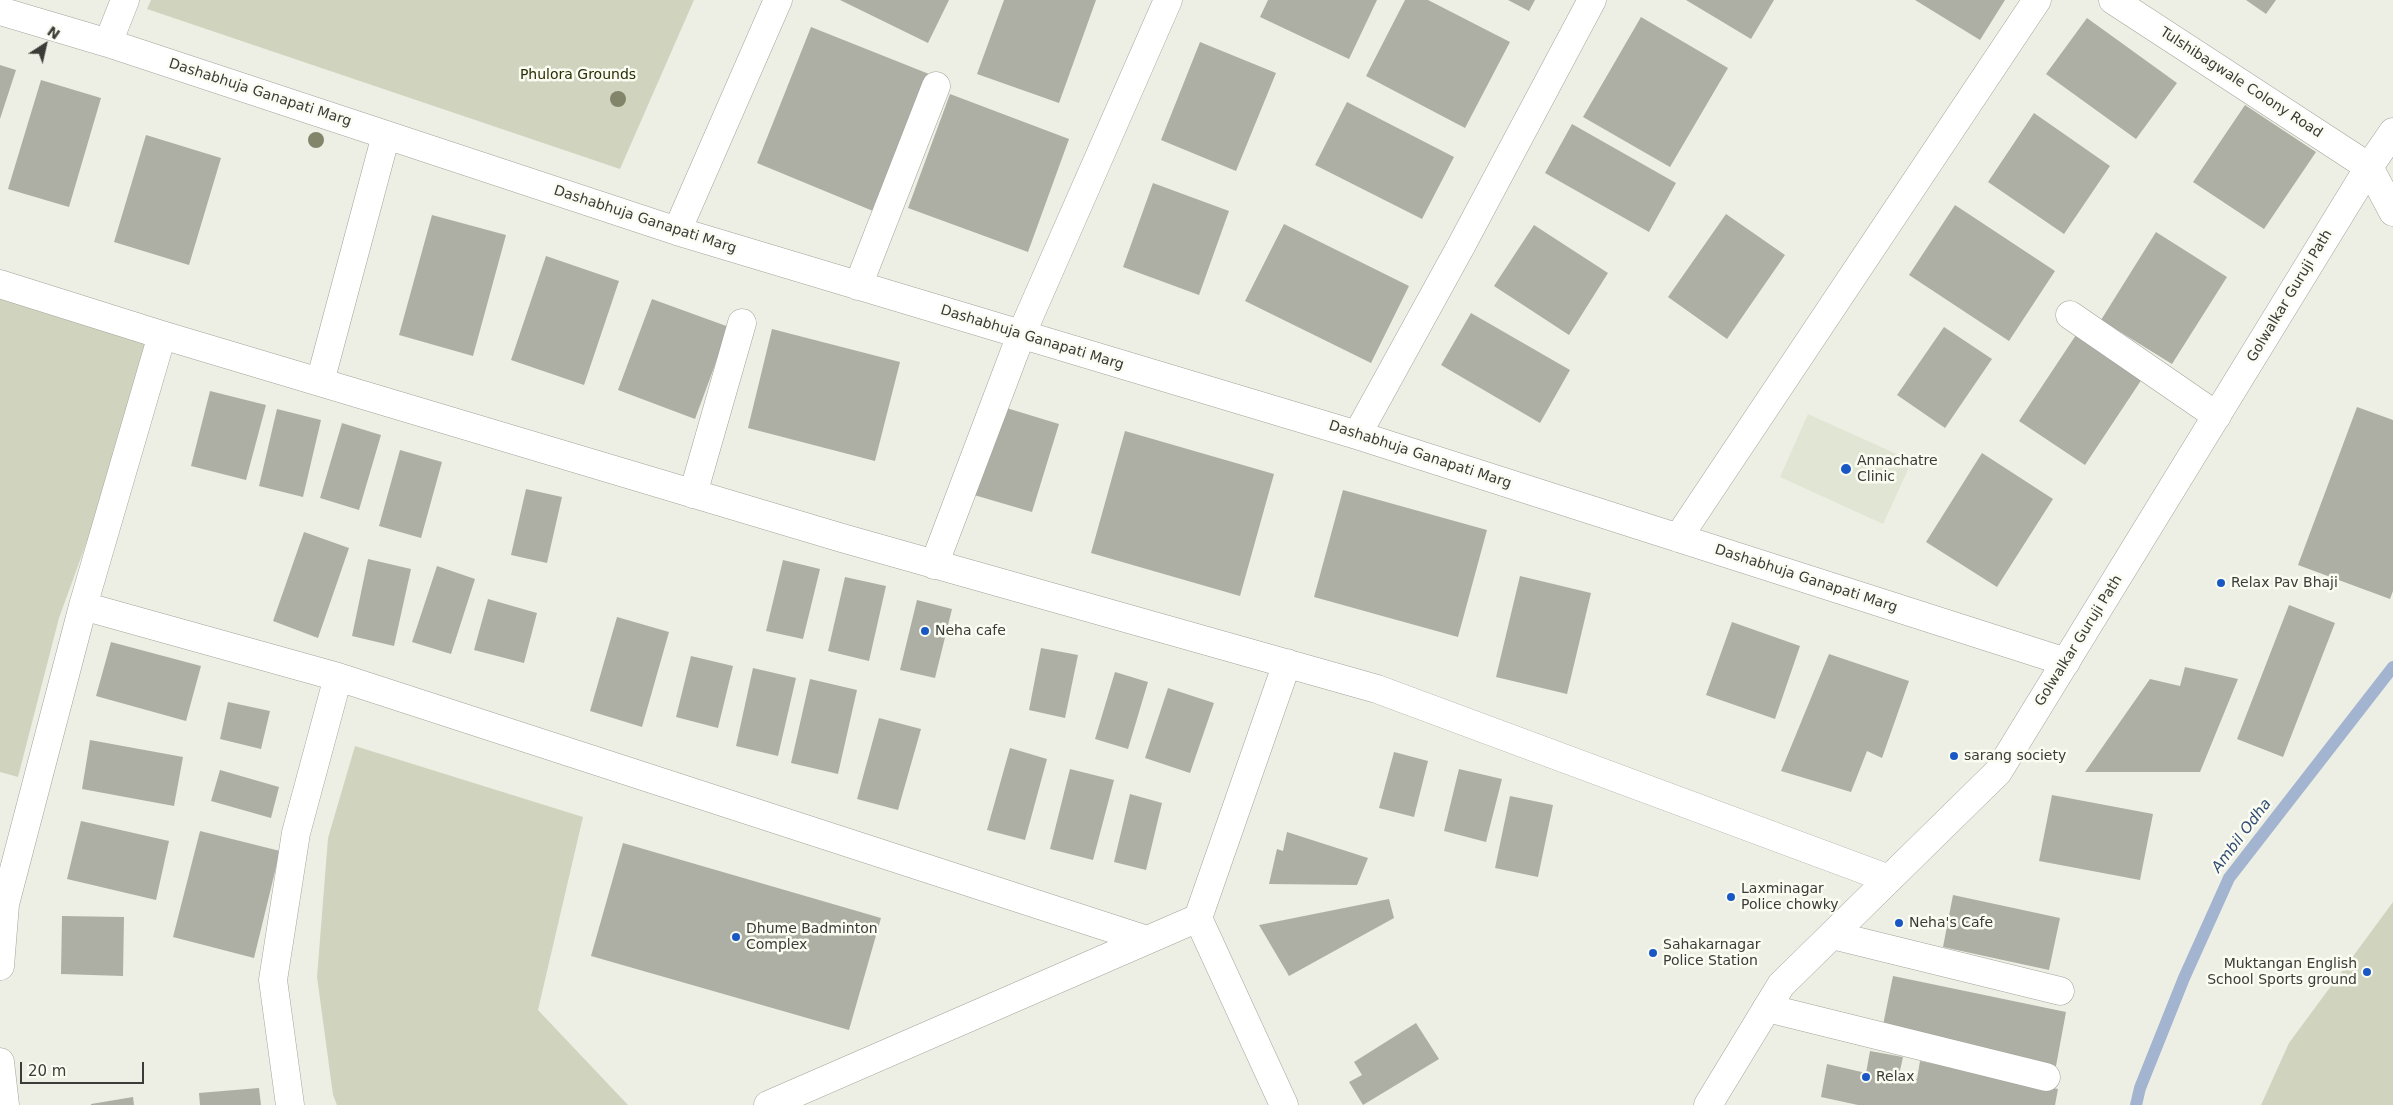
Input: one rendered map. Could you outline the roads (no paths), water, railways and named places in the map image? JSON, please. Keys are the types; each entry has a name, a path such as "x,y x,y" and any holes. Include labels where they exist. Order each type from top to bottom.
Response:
{"street":[{"path":"108,43 125,0"},
{"path":"677,231 778,0"},
{"path":"934,565 1021,335 1168,0"},
{"path":"1357,435 1461,246 1592,0"},
{"path":"1678,538 2037,0"},
{"name":"Tulshibagwale Colony Road","path":"2113,0 2369,167"},
{"name":"Dashabhuja Ganapati Marg","path":"0,11 108,43 677,231 1357,435 2066,662"},
{"path":"858,286 936,86"},
{"name":"Golwalkar Guruji Path","path":"1708,1105 1781,985 1998,772 2369,167 2393,132"},
{"path":"320,382 386,135"},
{"path":"2369,167 2393,212"},
{"path":"0,284 162,335 934,565 1377,689 1889,879"},
{"path":"2070,315 2217,416"},
{"path":"693,494 742,323"},
{"path":"0,966 2,904 83,606 162,335"},
{"path":"83,606 338,678 1147,940"},
{"path":"1284,1105 1198,918 1287,663"},
{"path":"290,1105 273,980 296,833 338,678"},
{"path":"768,1105 1198,918"},
{"path":"1832,935 2060,991"},
{"path":"1767,1008 2046,1077"},
{"path":"0,1062 5,1105"}],"waterway":[{"name":"Ambil Odha","path":"2136,1105 2140,1088 2184,978 2229,878 2393,667"}],"place":[{"name":"Annachatre Clinic","path":"1846,469"},
{"name":"Relax Pav Bhaji","path":"2221,583"},
{"name":"Neha cafe","path":"925,631"},
{"name":"sarang society","path":"1954,756"},
{"name":"Laxminagar Police chowky","path":"1731,897"},
{"name":"Neha's Cafe","path":"1899,923"},
{"name":"Dhume Badminton Complex","path":"736,937"},
{"name":"Sahakarnagar Police Station","path":"1653,953"},
{"name":"Muktangan English School Sports ground","path":"2367,972"},
{"name":"Relax","path":"1866,1077"}],"park label":[{"name":"Phulora Grounds","path":"578,75"}]}
